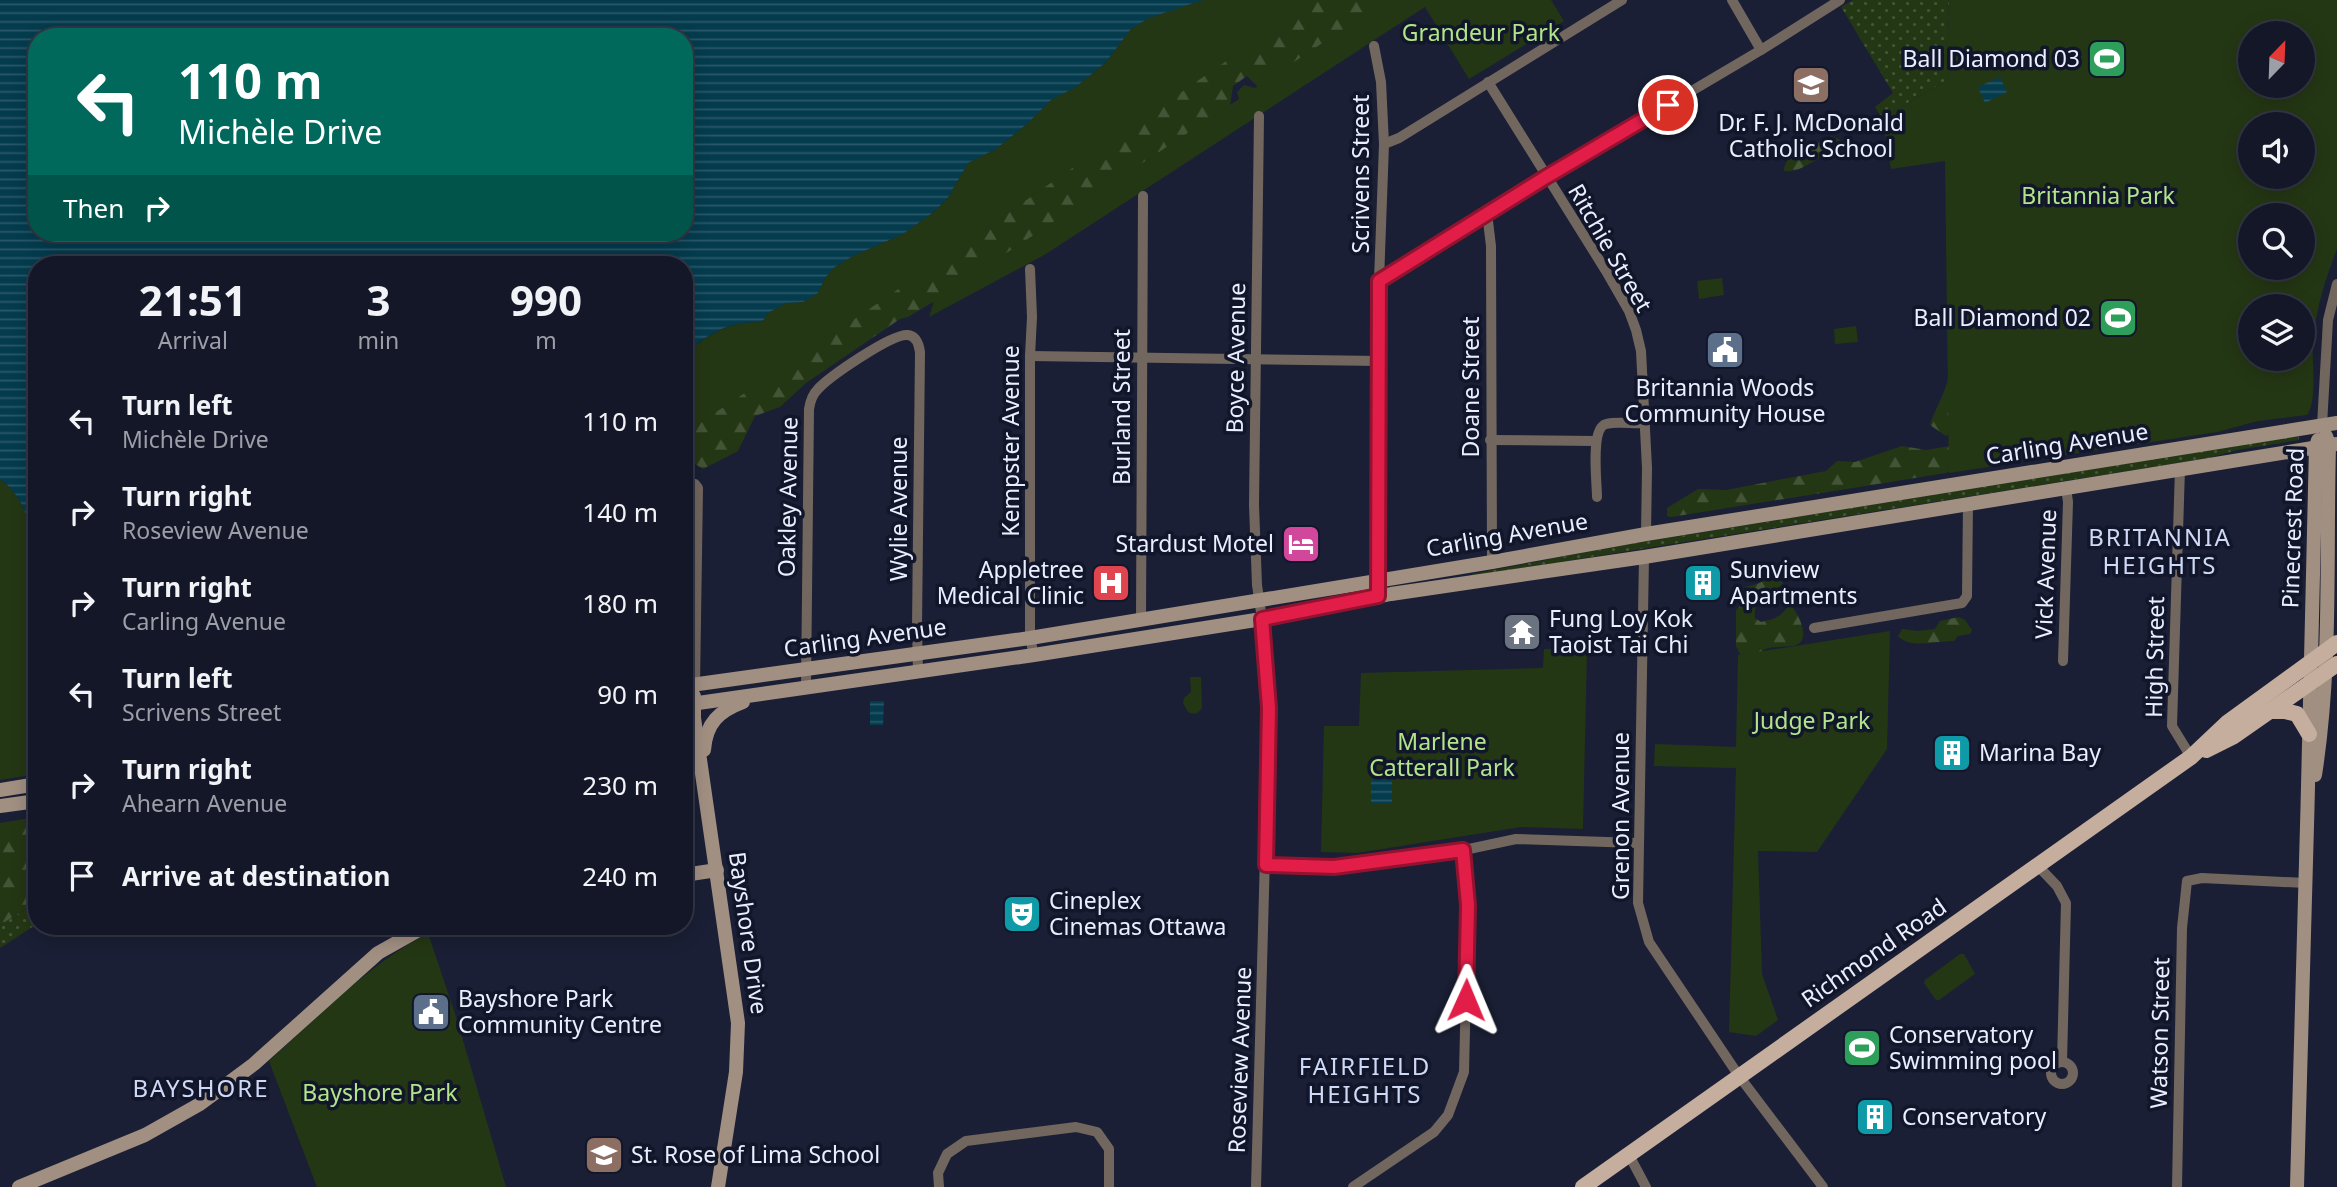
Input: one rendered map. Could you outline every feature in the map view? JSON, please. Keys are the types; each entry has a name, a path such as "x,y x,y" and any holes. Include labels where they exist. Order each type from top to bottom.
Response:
{"main road":[{"name":"Pinecrest Road","path":"2309,819 2320,744 2325,662 2327,445 2330,424"},
{"name":"Carling Avenue","path":"693,685 1031,638 1646,534 2330,424"},
{"name":"Carling Avenue","path":"693,704 918,673 1262,619 1378,596 1644,557 2327,445"},
{"name":"Pinecrest Road","path":"2298,1187 2309,734 2325,662"},
{"name":"Richmond Road","path":"2191,757 2234,736 2270,711 2325,662"},
{"name":"Richmond Road","path":"1583,1187 2191,757 2227,723 2325,662"},
{"path":"704,783 704,747 713,720 732,706 770,692"},
{"path":"2270,711 2297,714 2309,734"},
{"name":"Bayshore Drive","path":"693,726 717,870 736,1003 738,1039 736,1072 718,1187"},
{"path":"0,790 28,785"},
{"path":"0,806 28,802"},
{"path":"693,874 717,870"},
{"path":"19,1187 145,1135 200,1104 254,1064 378,953 410,935"}],"street":[{"path":"1384,144 1399,138 1622,0"},
{"path":"1731,0 1761,50"},
{"path":"1379,281 1840,0"},
{"name":"Scrivens Street","path":"1374,46 1381,82 1384,144 1379,281 1378,596"},
{"name":"Ritchie Street","path":"1488,82 1633,321 1641,351 1647,468 1646,534"},
{"name":"Boyce Avenue","path":"1259,116 1254,505 1259,600"},
{"name":"Burland Street","path":"1142,619 1143,196"},
{"name":"Doane Street","path":"1487,213 1490,246 1492,562"},
{"name":"Kempster Avenue","path":"1030,269 1031,638 1034,655"},
{"path":"2330,424 2328,320 2337,284"},
{"name":"Oakley Avenue","path":"806,687 808,410 811,400 825,382 887,341 906,334 913,336 919,344"},
{"name":"Wylie Avenue","path":"918,673 919,344"},
{"path":"1030,356 1380,361"},
{"path":"1597,498 1598,429 1604,424 1645,424"},
{"path":"1490,440 1596,441"},
{"name":"High Street","path":"2180,468 2172,726 2191,757"},
{"path":"693,485 698,494 693,613"},
{"name":"Vick Avenue","path":"2063,661 2068,502 2066,488"},
{"path":"1814,628 1962,603 1967,596 1968,504"},
{"name":"Grenon Avenue","path":"1644,557 1638,903 1649,942 1739,1076 1817,1185"},
{"name":"Roseview Avenue","path":"1256,1187 1269,708 1259,600"},
{"path":"1266,865 1334,867 1463,850 1516,839 1637,843"},
{"path":"1353,1187 1434,1132 1448,1115 1464,1072 1468,905 1463,850"},
{"path":"2037,865 2057,886 2066,903 2062,1062"},
{"name":"Watson Street","path":"2177,1187 2182,928 2187,881 2202,878 2305,883"},
{"path":"939,1187 938,1173 947,1154 966,1141 1076,1127 1097,1132 1109,1149 1109,1187"},
{"path":"1629,1155 1646,1187"}],"green space":[{"path":"1203,0 1316,0 843,327 693,427 693,347 729,326 762,322 768,313 786,303 803,302 818,293 825,278 835,267 903,234 931,214 947,199 968,163 996,149 1051,100 1076,87 1106,62 1131,29 1149,18"},
{"path":"1239,0 1419,0 1264,93 1247,76 1233,86 1230,106 953,290 900,319 806,383 780,407 755,416 738,451 703,469 693,463 693,384"},
{"name":"Grandeur Park","path":"1387,0 1551,0 1564,21 1469,79 1425,7 1046,254 929,317 934,301 1239,99 1237,92 1244,85 1255,88"},
{"path":"1853,0 1949,0 1947,80 1882,118 1875,107 1893,93 1841,7"},
{"name":"Britannia Park","path":"1949,0 2337,0 2337,249 2324,286 2315,330 2315,294 2238,294 2238,371 2313,371 2312,402 2307,415 2258,421 2217,432 1949,473 1945,161 1891,169 1882,118 1947,80"},
{"path":"1831,136 1843,141 1808,165 1784,171 1795,153"},
{"path":"1722,278 1724,295 1699,299 1697,281"},
{"path":"1856,326 1858,342 1835,344 1834,329"},
{"path":"1948,378 1950,434 1946,436 1930,425"},
{"path":"2299,437 2299,440 2237,450 2208,458 1473,576 1472,574 1618,546"},
{"path":"1902,446 1926,450 1950,446 1955,468 1946,473 1667,516 1667,508 1698,489 1726,490 1826,471 1837,461 1855,462"},
{"path":"0,479 17,497 28,522 28,775 0,780"},
{"path":"1772,577 1783,583 1760,602 1755,618 1761,622 1769,620 1792,607 1802,625 1803,636 1798,644 1767,648 1763,650 1762,656 1742,658 1736,646 1736,610 1744,600 1745,587"},
{"path":"1959,617 1965,620 1972,630 1970,634 1958,636 1954,641 1910,643 1898,636 1902,629 1935,629 1940,621"},
{"name":"Judge Park","path":"1890,631 1887,749 1817,852 1758,851 1762,974 1778,1020 1756,1036 1729,1032 1736,768 1654,766 1655,744 1736,747 1738,655"},
{"name":"Marlene Catterall Park","path":"1544,649 1587,649 1583,829 1521,827 1357,853 1321,852 1324,726 1359,726 1361,673 1543,668"},
{"path":"1190,677 1201,677 1202,708 1194,714 1188,712 1183,703 1184,698 1191,692"},
{"path":"28,818 28,908 0,925 0,823"},
{"path":"28,908 28,930 0,948 0,925"},
{"name":"Bayshore Park","path":"429,935 457,1020 506,1187 317,1187 269,1061 365,975 406,946"},
{"path":"1960,954 1964,954 1975,974 1936,1000 1924,983 1925,980"}],"water":[{"path":"0,0 1203,0 1149,18 1131,29 1106,62 1076,87 1051,100 996,149 968,163 947,199 931,214 903,234 835,267 825,278 818,293 803,302 786,303 768,313 762,322 729,326 693,347 693,256 28,256 28,522 24,509 10,487 0,479"},
{"path":"2000,77 2007,92 1985,103 1978,87"},
{"path":"870,701 884,701 883,725 870,725"},
{"path":"1371,780 1392,780 1392,803 1371,803"}],"place":[{"name":"Ball Diamond 03","path":"2107,59"},
{"name":"Dr. F. J. McDonald Catholic School","path":"1811,85"},
{"name":"Ball Diamond 02","path":"2118,318"},
{"name":"Britannia Woods Community House","path":"1725,350"},
{"name":"Stardust Motel","path":"1301,544"},
{"name":"Appletree Medical Clinic","path":"1111,583"},
{"name":"Sunview Apartments","path":"1703,583"},
{"name":"Fung Loy Kok Taoist Tai Chi","path":"1522,632"},
{"name":"Marina Bay","path":"1952,753"},
{"name":"Cineplex Cinemas Ottawa","path":"1022,914"},
{"name":"Bayshore Park Community Centre","path":"431,1012"},
{"name":"Conservatory Swimming pool","path":"1862,1048"},
{"name":"Conservatory","path":"1875,1117"},
{"name":"St. Rose of Lima School","path":"604,1155"}],"district":[{"name":"BRITANNIA HEIGHTS","path":"2160,552"},
{"name":"FAIRFIELD HEIGHTS","path":"1365,1081"},
{"name":"BAYSHORE","path":"201,1089"}],"route":[{"path":"1466,1000 1468,905 1463,850 1334,867 1266,865 1269,708 1262,619 1378,596 1379,281 1668,105"}]}
